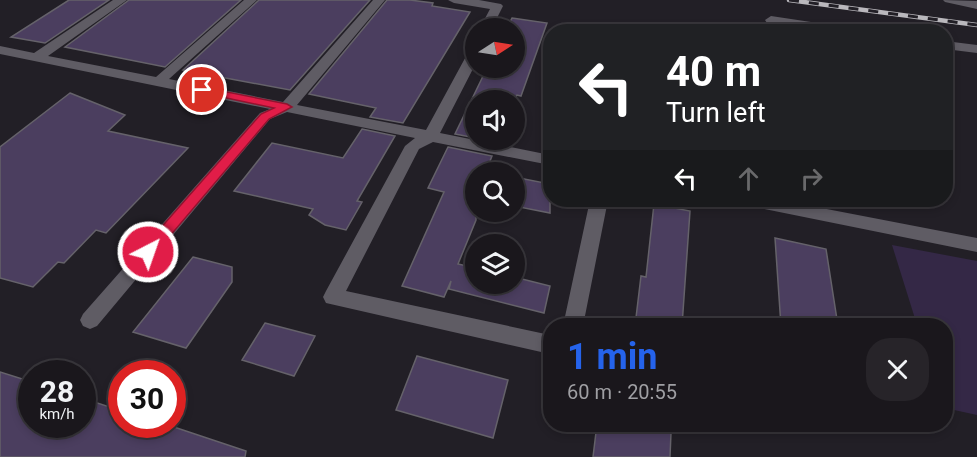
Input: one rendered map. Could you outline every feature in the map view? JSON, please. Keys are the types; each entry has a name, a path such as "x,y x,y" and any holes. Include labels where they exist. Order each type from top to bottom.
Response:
{"street":[{"path":"37,57 121,0"},
{"path":"159,81 251,0"},
{"path":"90,320 265,116 287,107 379,0"},
{"path":"454,0 497,6 491,18"},
{"path":"949,0 977,5"},
{"path":"771,20 798,24"},
{"path":"953,46 977,49"},
{"path":"0,50 543,159"},
{"path":"465,71 431,136 412,146 333,297 543,343"},
{"path":"575,318 598,207"},
{"path":"785,207 977,245"}],"shaded area":[{"path":"892,245 977,261 977,415 953,410 953,318 915,318"}],"building":[{"path":"69,0 109,0 45,43 11,37"},
{"path":"129,0 241,0 165,67 65,47"},
{"path":"259,0 370,0 290,90 183,70"},
{"path":"387,0 433,3 432,6 470,12 403,123 370,117 376,108 309,94"},
{"path":"525,20 547,23 543,24 543,34 523,90 476,90 482,78 525,78"},
{"path":"70,93 125,115 108,131 188,148 106,233 96,230 64,263 58,262 33,287 0,278 0,147"},
{"path":"465,113 465,136 455,134"},
{"path":"362,129 395,136 357,201 362,202 346,230 325,225 309,215 313,209 234,191 272,143 343,158"},
{"path":"448,147 492,156 490,162 465,162 465,222 475,222 470,234 465,234 465,247 458,264 465,266 465,293 449,289 451,281 444,297 402,286 444,192 428,188"},
{"path":"525,179 543,183 543,207 550,207 550,213 525,208"},
{"path":"654,207 690,211 683,318 636,318 641,276 646,277"},
{"path":"775,238 826,249 837,318 780,318"},
{"path":"193,257 232,267 232,282 186,348 133,332"},
{"path":"525,280 550,286 544,313 469,294 525,294"},
{"path":"265,323 315,336 294,376 242,360"},
{"path":"417,356 508,380 493,438 396,410"},
{"path":"0,372 18,378 18,438 96,438 96,403 108,406 108,438 186,438 186,431 246,451 245,457 0,457"},
{"path":"596,432 671,433 670,457 593,457"}],"railway":[{"path":"789,0 977,25"}],"route":[{"path":"148,252 265,116 287,107 202,90"}]}
